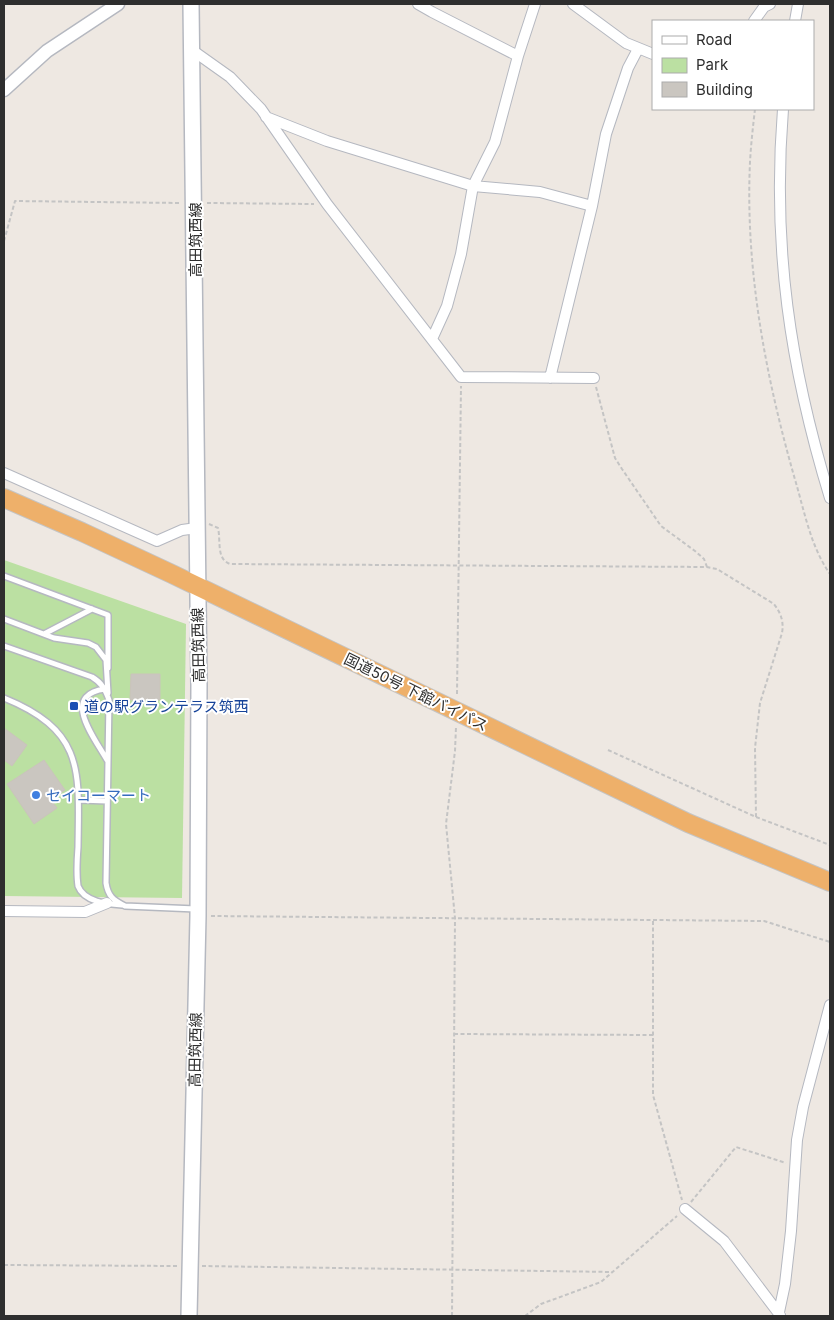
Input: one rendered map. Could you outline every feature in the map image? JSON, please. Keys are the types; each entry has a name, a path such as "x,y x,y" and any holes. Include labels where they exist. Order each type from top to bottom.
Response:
{"highway":[{"name":"国道50号 下館バイパス","path":"4,498 198,586 688,823 830,882"}],"main road":[{"path":"180,4 191,30"},
{"name":"高田筑西線","path":"189,1316 198,913 199,694 191,4"}],"street":[{"path":"4,90 47,50 118,4"},
{"path":"418,4 518,56"},
{"path":"432,339 447,306 461,254 473,186 495,142 518,56 535,4"},
{"path":"573,4 626,43 652,54"},
{"path":"755,20 764,7 770,4"},
{"path":"795,20 798,4"},
{"path":"550,378 592,206 607,129 628,68 638,48"},
{"path":"192,50 230,78 261,109 327,204 461,377 594,378"},
{"path":"782,110 779,217 785,297 791,340 806,413 830,498"},
{"path":"265,116 327,141 473,186 540,192 592,206"},
{"path":"4,472 157,541 182,530 197,526"},
{"path":"4,911 85,912 107,904"},
{"path":"780,1314 791,1231 794,1166 802,1107 830,1005"},
{"path":"684,1209 728,1246 780,1314"}],"lane":[{"path":"4,576 108,615 107,892 125,906"},
{"path":"44,634 92,609"},
{"path":"4,619 54,638 96,646 102,653 108,668"},
{"path":"4,646 98,680 105,689 109,700"},
{"path":"105,689 96,690 85,697 81,705 83,716 108,762"},
{"path":"4,698 36,713 45,720 60,735 76,767 79,788 78,886 80,892 85,896 107,904 198,913"},
{"path":"79,800 107,801"}],"path":[{"path":"755,110 750,161 751,241 755,287 764,344 771,384 788,455 817,553 830,574"},
{"path":"4,241 15,201 327,204"},
{"path":"457,694 461,377"},
{"path":"594,378 615,458 661,526 704,560 707,567"},
{"path":"197,526 210,524 218,528 220,556 225,562 230,564 707,567 717,569 774,604 782,617 782,633 765,684 759,710 755,748 756,817"},
{"path":"452,1316 455,918 446,824 455,751 456,724"},
{"path":"608,750 756,817 830,845"},
{"path":"198,913 764,921 830,942"},
{"path":"653,920 653,1095 684,1209"},
{"path":"454,1034 653,1035"},
{"path":"525,1316 541,1304 601,1282 684,1209 736,1147 794,1166"},
{"path":"4,1265 612,1272"}],"green space":[{"path":"4,560 186,624 182,898 4,896"}],"building":[{"path":"131,674 160,674 160,700 130,700"},
{"path":"4,728 27,745 12,766 4,760"},
{"name":"セイコーマート","path":"44,760 65,790 51,800 57,808 34,824 7,784"}],"place":[{"name":"道の駅グランテラス筑西","path":"74,706"},
{"name":"セイコーマート","path":"36,795"}]}
